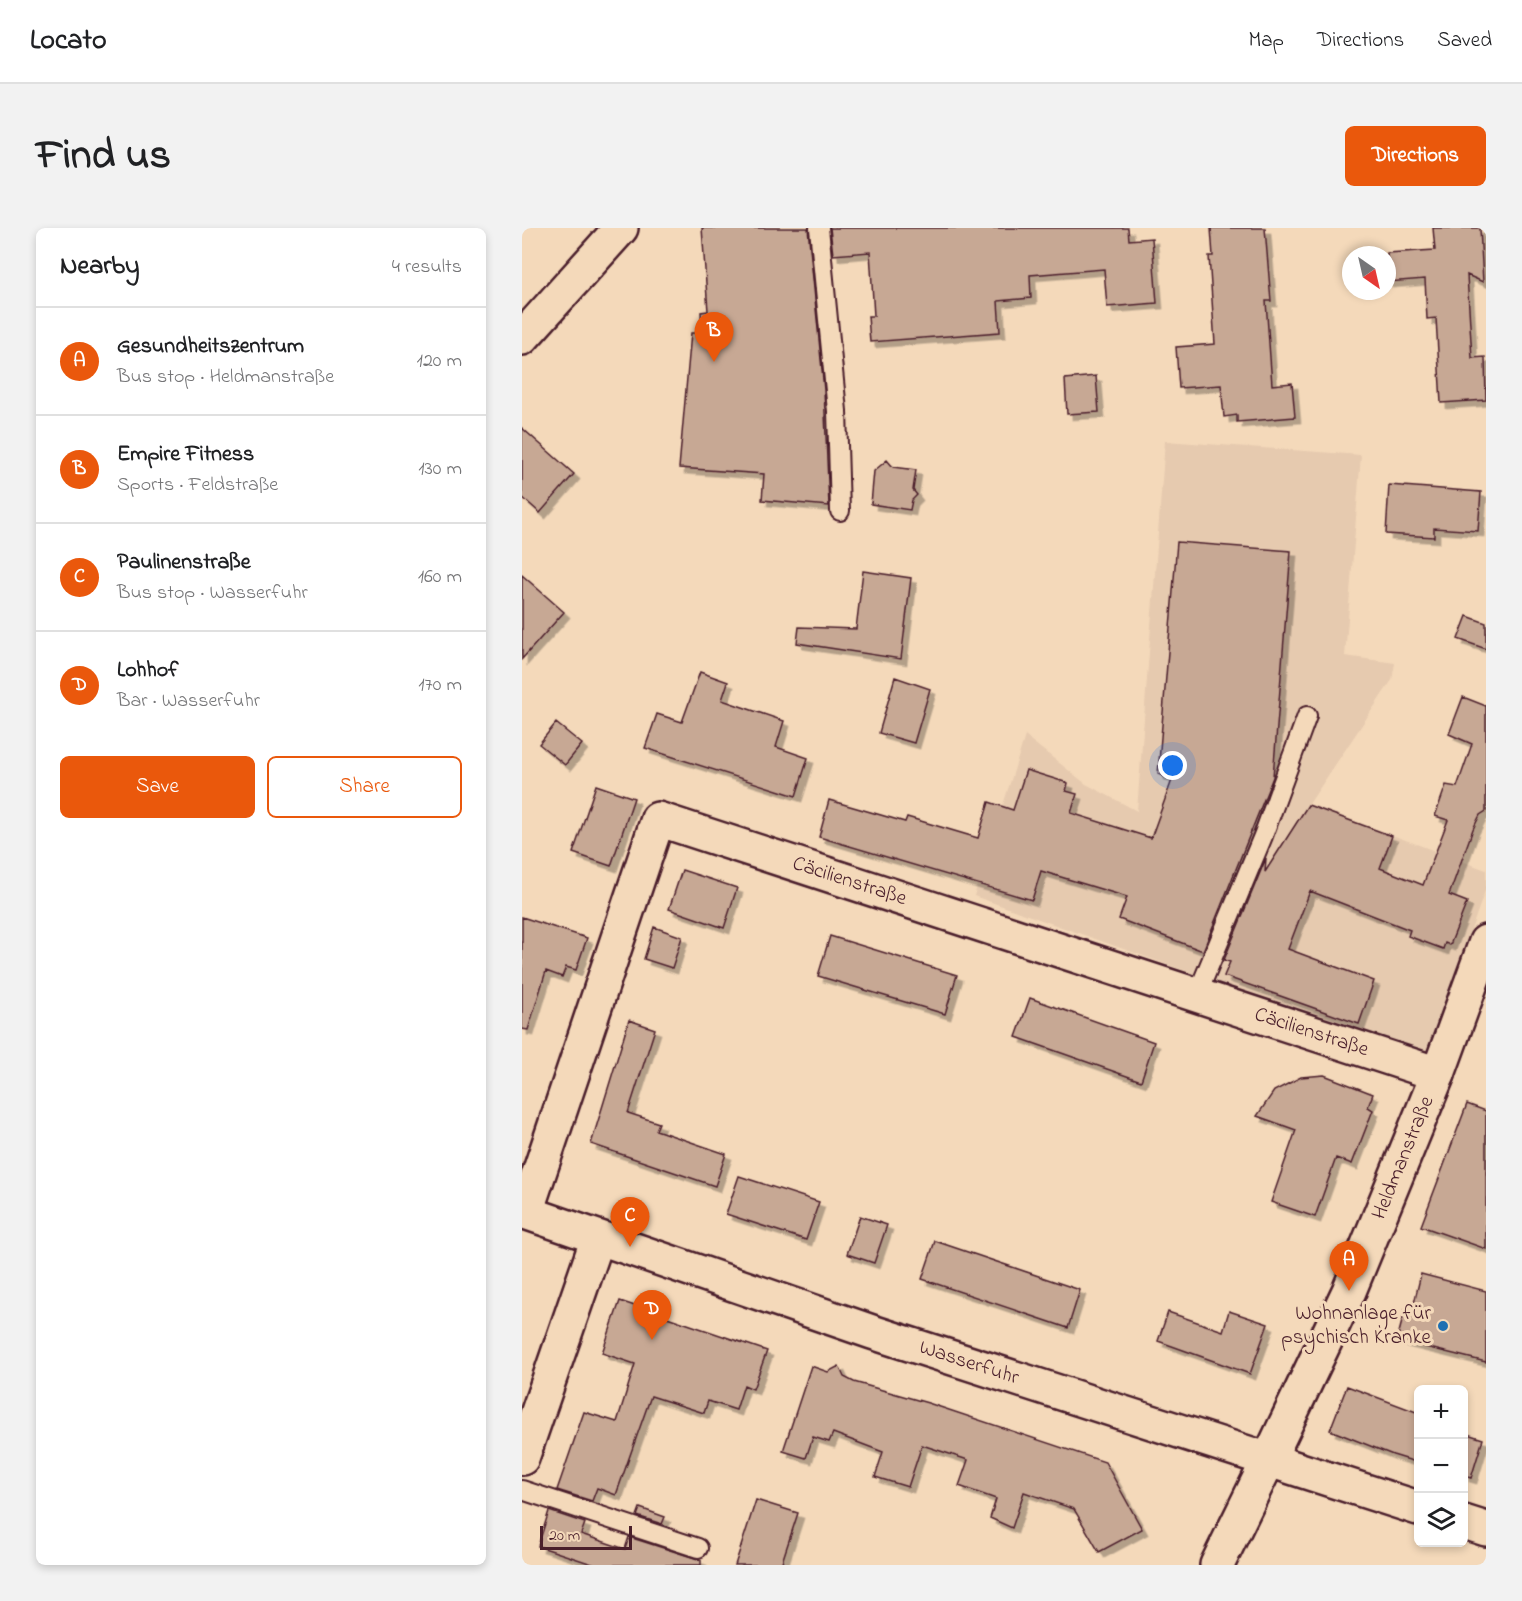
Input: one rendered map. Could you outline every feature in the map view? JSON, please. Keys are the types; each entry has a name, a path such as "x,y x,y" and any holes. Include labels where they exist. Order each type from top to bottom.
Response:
{"street":[{"path":"522,338 621,228"},
{"name":"Cäcilienstraße","path":"524,1212 658,819 1438,1074"},
{"name":"Heldmanstraße","path":"1217,1565 1349,1291 1438,1074 1486,942"},
{"name":"Wasserfuhr","path":"524,1212 872,1332 1414,1506"},
{"path":"522,1458 598,1238"},
{"path":"1468,1523 1486,1529"}],"lane":[{"path":"819,228 837,411 840,511"},
{"path":"1197,995 1263,836 1307,716"},
{"path":"522,1490 698,1548"}],"shaded area":[{"path":"1165,441 1361,455 1345,656 1395,663 1392,680 1309,804 1486,870 1486,888 1426,1056 974,896 1025,736 1086,784 1137,811"}],"building":[{"path":"702,228 808,228 824,390 829,506 762,500 764,474 679,468 691,333 702,333 701,312 708,311"},
{"path":"830,228 1128,228 1129,240 1152,238 1157,303 1107,307 1104,269 1030,275 1031,298 998,301 1000,332 870,342 868,316 874,316 870,252 833,255"},
{"path":"1211,228 1265,228 1271,301 1266,301 1272,385 1292,383 1295,417 1237,422 1237,415 1224,417 1221,385 1179,388 1176,347 1215,344 1209,256 1213,256"},
{"path":"1433,228 1480,228 1483,282 1467,275 1472,358 1485,357 1486,400 1441,403 1436,318 1427,319 1425,279 1396,281 1396,252 1435,250"},
{"path":"1096,376 1099,412 1067,414 1065,379"},
{"path":"522,428 574,474 540,513 522,497"},
{"path":"887,460 893,467 916,470 913,490 917,495 912,500 910,510 871,504 874,471"},
{"path":"1389,485 1481,492 1478,531 1434,528 1434,537 1386,534"},
{"path":"1177,542 1291,551 1273,777 1203,951 1119,919 1127,897 1041,871 1032,900 819,837 829,800 905,822 907,817 978,838 989,802 1013,810 1026,770 1068,783 1066,791 1077,794 1071,813 1151,838 1172,780 1158,774"},
{"path":"863,571 911,578 901,659 797,643 799,627 856,629"},
{"path":"522,575 564,612 522,659"},
{"path":"1467,616 1486,623 1486,649 1458,639"},
{"path":"700,672 728,682 722,700 784,721 776,747 808,758 796,796 645,748 657,714 682,722"},
{"path":"895,677 930,689 914,743 879,733"},
{"path":"1463,697 1486,706 1486,811 1480,815 1473,829 1449,895 1467,902 1450,945 1445,943 1443,949 1408,936 1410,930 1310,891 1288,949 1374,981 1359,1024 1224,976 1230,962 1224,960 1266,858 1265,872 1308,805 1392,836 1380,868 1423,885 1448,820 1435,816 1446,785 1457,787 1472,744 1449,734"},
{"path":"556,723 582,744 565,765 539,744"},
{"path":"596,785 634,798 611,866 573,853"},
{"path":"682,870 737,888 724,928 669,909"},
{"path":"522,917 587,938 576,970 566,967 562,977 546,971 528,1030 522,1029"},
{"path":"654,927 682,937 672,968 644,959"},
{"path":"830,936 957,975 945,1014 818,976"},
{"path":"1030,998 1154,1042 1141,1081 1016,1037"},
{"path":"629,1020 655,1029 628,1113 659,1123 656,1130 726,1154 715,1186 591,1144"},
{"path":"1324,1075 1373,1094 1368,1107 1373,1110 1352,1164 1336,1158 1315,1217 1271,1202 1296,1130 1257,1116 1274,1091 1301,1077"},
{"path":"1467,1104 1486,1111 1486,1249 1421,1226"},
{"path":"739,1176 819,1202 806,1240 726,1214"},
{"path":"860,1216 887,1225 874,1263 847,1254"},
{"path":"935,1241 1080,1290 1068,1328 922,1279"},
{"name":"Wohnanlage für psychisch Kranke","path":"1421,1274 1486,1291 1486,1362 1397,1340 1405,1310 1412,1312"},
{"path":"620,1301 767,1351 753,1389 744,1385 736,1410 708,1401 704,1413 651,1396 616,1495 597,1488 592,1501 557,1490 584,1412 617,1422 635,1364 602,1353"},
{"path":"1229,1311 1268,1324 1250,1374 1158,1341 1168,1312 1223,1331"},
{"path":"811,1366 828,1372 839,1366 844,1377 854,1382 928,1403 1105,1462 1142,1529 1099,1552 1074,1509 1024,1492 1012,1528 990,1518 996,1499 959,1486 968,1460 922,1445 908,1487 875,1477 883,1452 833,1433 829,1442 813,1437 806,1458 783,1451"},
{"path":"1347,1386 1414,1411 1414,1461 1393,1455 1330,1430"},
{"path":"1468,1434 1483,1439 1471,1478 1468,1477"},
{"path":"756,1500 798,1513 781,1565 735,1565"},
{"path":"640,1508 665,1517 662,1524 637,1516"},
{"path":"549,1511 585,1523 581,1534 625,1549 629,1537 701,1560 701,1565 595,1565 538,1546"}],"place":[{"name":"Empire Fitness","path":"714,362"},
{"name":"Paulinenstraße","path":"630,1247"},
{"name":"Gesundheitszentrum","path":"1349,1291"},
{"name":"Wohnanlage für psychisch Kranke","path":"1443,1326"},
{"name":"Lohhof","path":"652,1340"}]}
